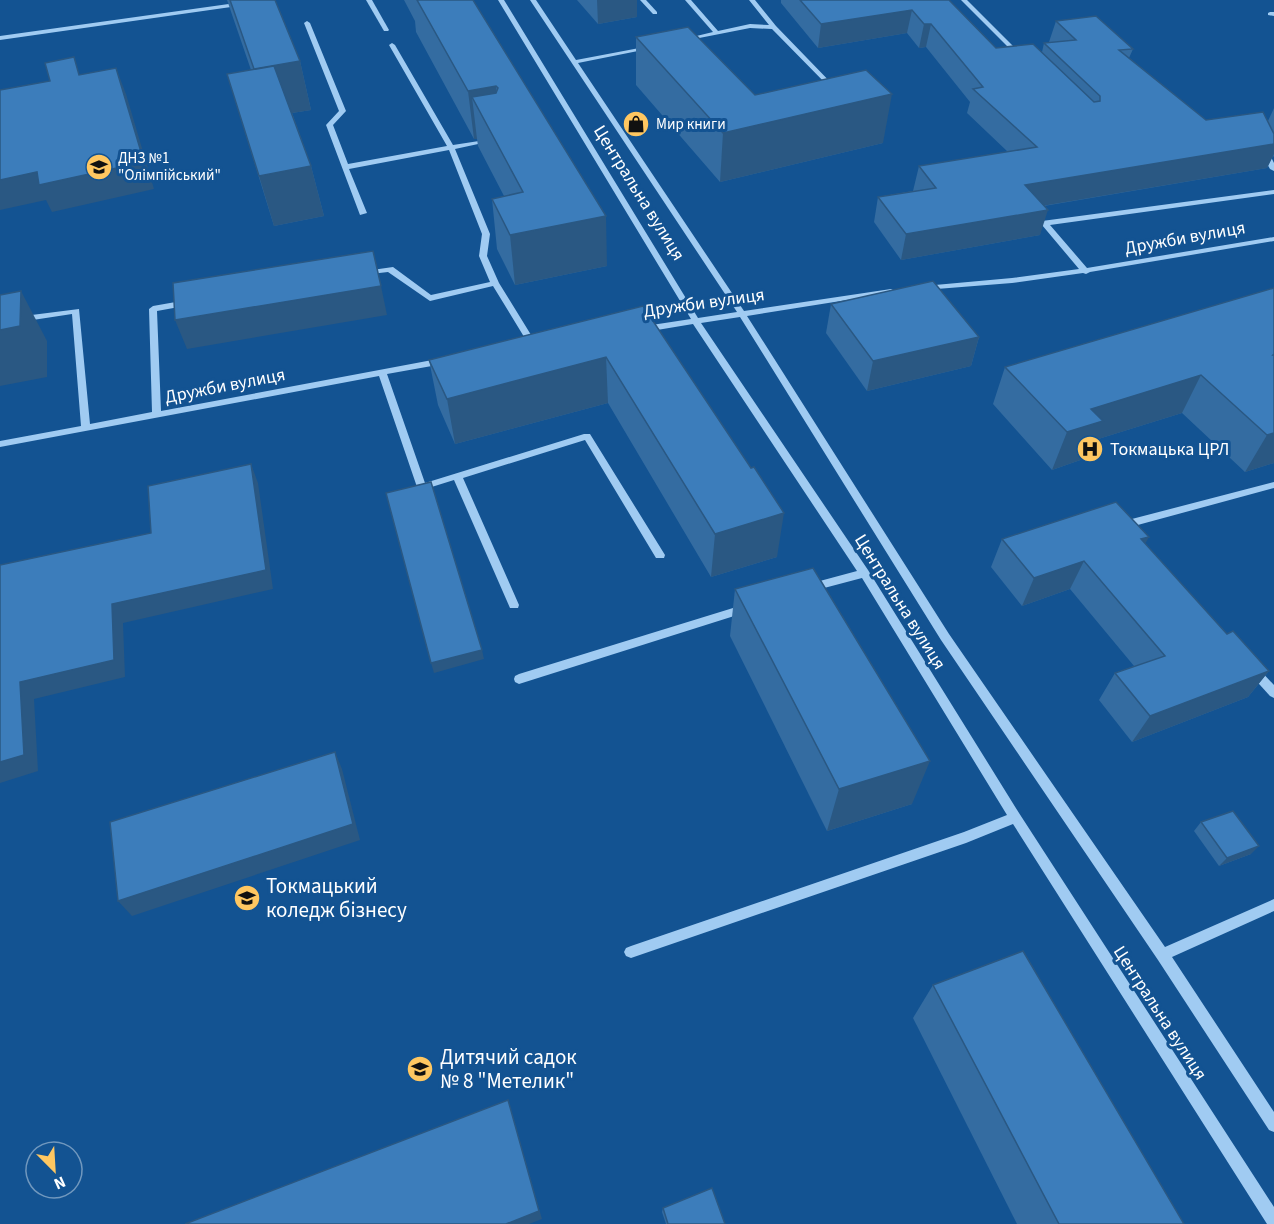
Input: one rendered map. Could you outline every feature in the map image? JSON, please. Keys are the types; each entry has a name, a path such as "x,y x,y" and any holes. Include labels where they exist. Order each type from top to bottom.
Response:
{"street":[{"path":"369,0 387,30"},
{"name":"Центральна вулиця","path":"501,0 697,321 864,573 1015,817 1274,1221"},
{"name":"Центральна вулиця","path":"533,0 743,315 945,637 1163,955 1274,1125"},
{"path":"643,0 655,13"},
{"path":"688,0 716,32"},
{"path":"752,0 774,27 836,92"},
{"path":"964,0 1022,57"},
{"path":"0,38 249,3"},
{"path":"307,23 343,111 329,125 363,213"},
{"path":"674,43 750,26 774,27"},
{"path":"392,45 451,147 486,234 483,256 495,284 532,343"},
{"path":"574,62 663,45"},
{"path":"346,167 499,138"},
{"path":"1260,143 1274,170"},
{"path":"1086,272 1045,223 1274,192"},
{"name":"Дружби вулиця","path":"919,289 987,285 1086,272 1274,239"},
{"path":"356,275 390,269 430,298 495,284"},
{"name":"Дружби вулиця","path":"629,331 899,290"},
{"path":"157,416 153,309 198,301"},
{"path":"0,322 75,311 86,429"},
{"path":"520,345 542,342"},
{"name":"Дружби вулиця","path":"0,444 451,359"},
{"path":"382,373 422,487 587,436 660,555"},
{"path":"457,476 514,605"},
{"path":"1135,533 1128,524 1274,485"},
{"path":"796,592 864,573"},
{"path":"519,680 763,603"},
{"path":"1243,658 1274,693"},
{"path":"631,952 966,837 1015,817"},
{"path":"1163,955 1274,905"}],"building":[{"path":"230,0 275,0 300,61 254,69"},
{"path":"417,0 473,0 606,216 510,235 492,199 523,192 472,97 496,93 498,88 496,86 468,91"},
{"path":"800,0 949,0 996,48 1033,44 1094,102 1100,101 1100,96 1044,43 1076,40 1056,21 1096,16 1133,49 1119,50 1206,120 1263,112 1274,134 1274,144 1025,185 1048,210 906,234 878,197 936,188 919,166 1037,147 973,89 983,87 931,24 924,24 912,10 821,24"},
{"path":"688,27 755,95 866,70 892,94 723,133 636,37"},
{"path":"74,57 79,75 116,68 144,162 39,185 37,172 0,180 0,90 50,81 45,63"},
{"path":"274,66 311,166 259,176 227,74"},
{"path":"373,251 381,286 175,320 173,283"},
{"path":"933,281 979,337 873,361 831,304"},
{"path":"1274,288 1274,433 1267,435 1201,375 1091,409 1103,421 1067,432 1005,367"},
{"path":"21,291 20,326 0,330 0,295"},
{"path":"643,306 751,468 754,467 784,513 715,534 606,357 447,399 429,360"},
{"path":"251,464 266,570 112,604 114,660 20,682 24,755 0,762 0,565 151,533 148,486"},
{"path":"431,482 482,650 431,663 386,493"},
{"path":"1116,502 1149,537 1141,539 1227,634 1233,631 1269,671 1150,716 1115,673 1165,656 1084,561 1034,578 1002,539"},
{"path":"813,568 930,761 839,789 735,589"},
{"path":"335,752 353,824 118,901 110,822"},
{"path":"1233,811 1259,846 1227,858 1201,822"},
{"path":"1023,951 1184,1224 1059,1224 933,985"},
{"path":"508,1100 539,1211 506,1224 185,1224"},
{"path":"712,1188 725,1224 668,1224 663,1208"}],"place":[{"name":"Мир книги","path":"636,124"},
{"name":"ДНЗ №1 \"Олімпійський\"","path":"99,167"},
{"name":"Токмацька ЦРЛ","path":"1090,449"},
{"name":"Токмацький коледж бізнесу","path":"247,898"},
{"name":"Дитячий садок № 8 \"Метелик\"","path":"420,1069"}]}
